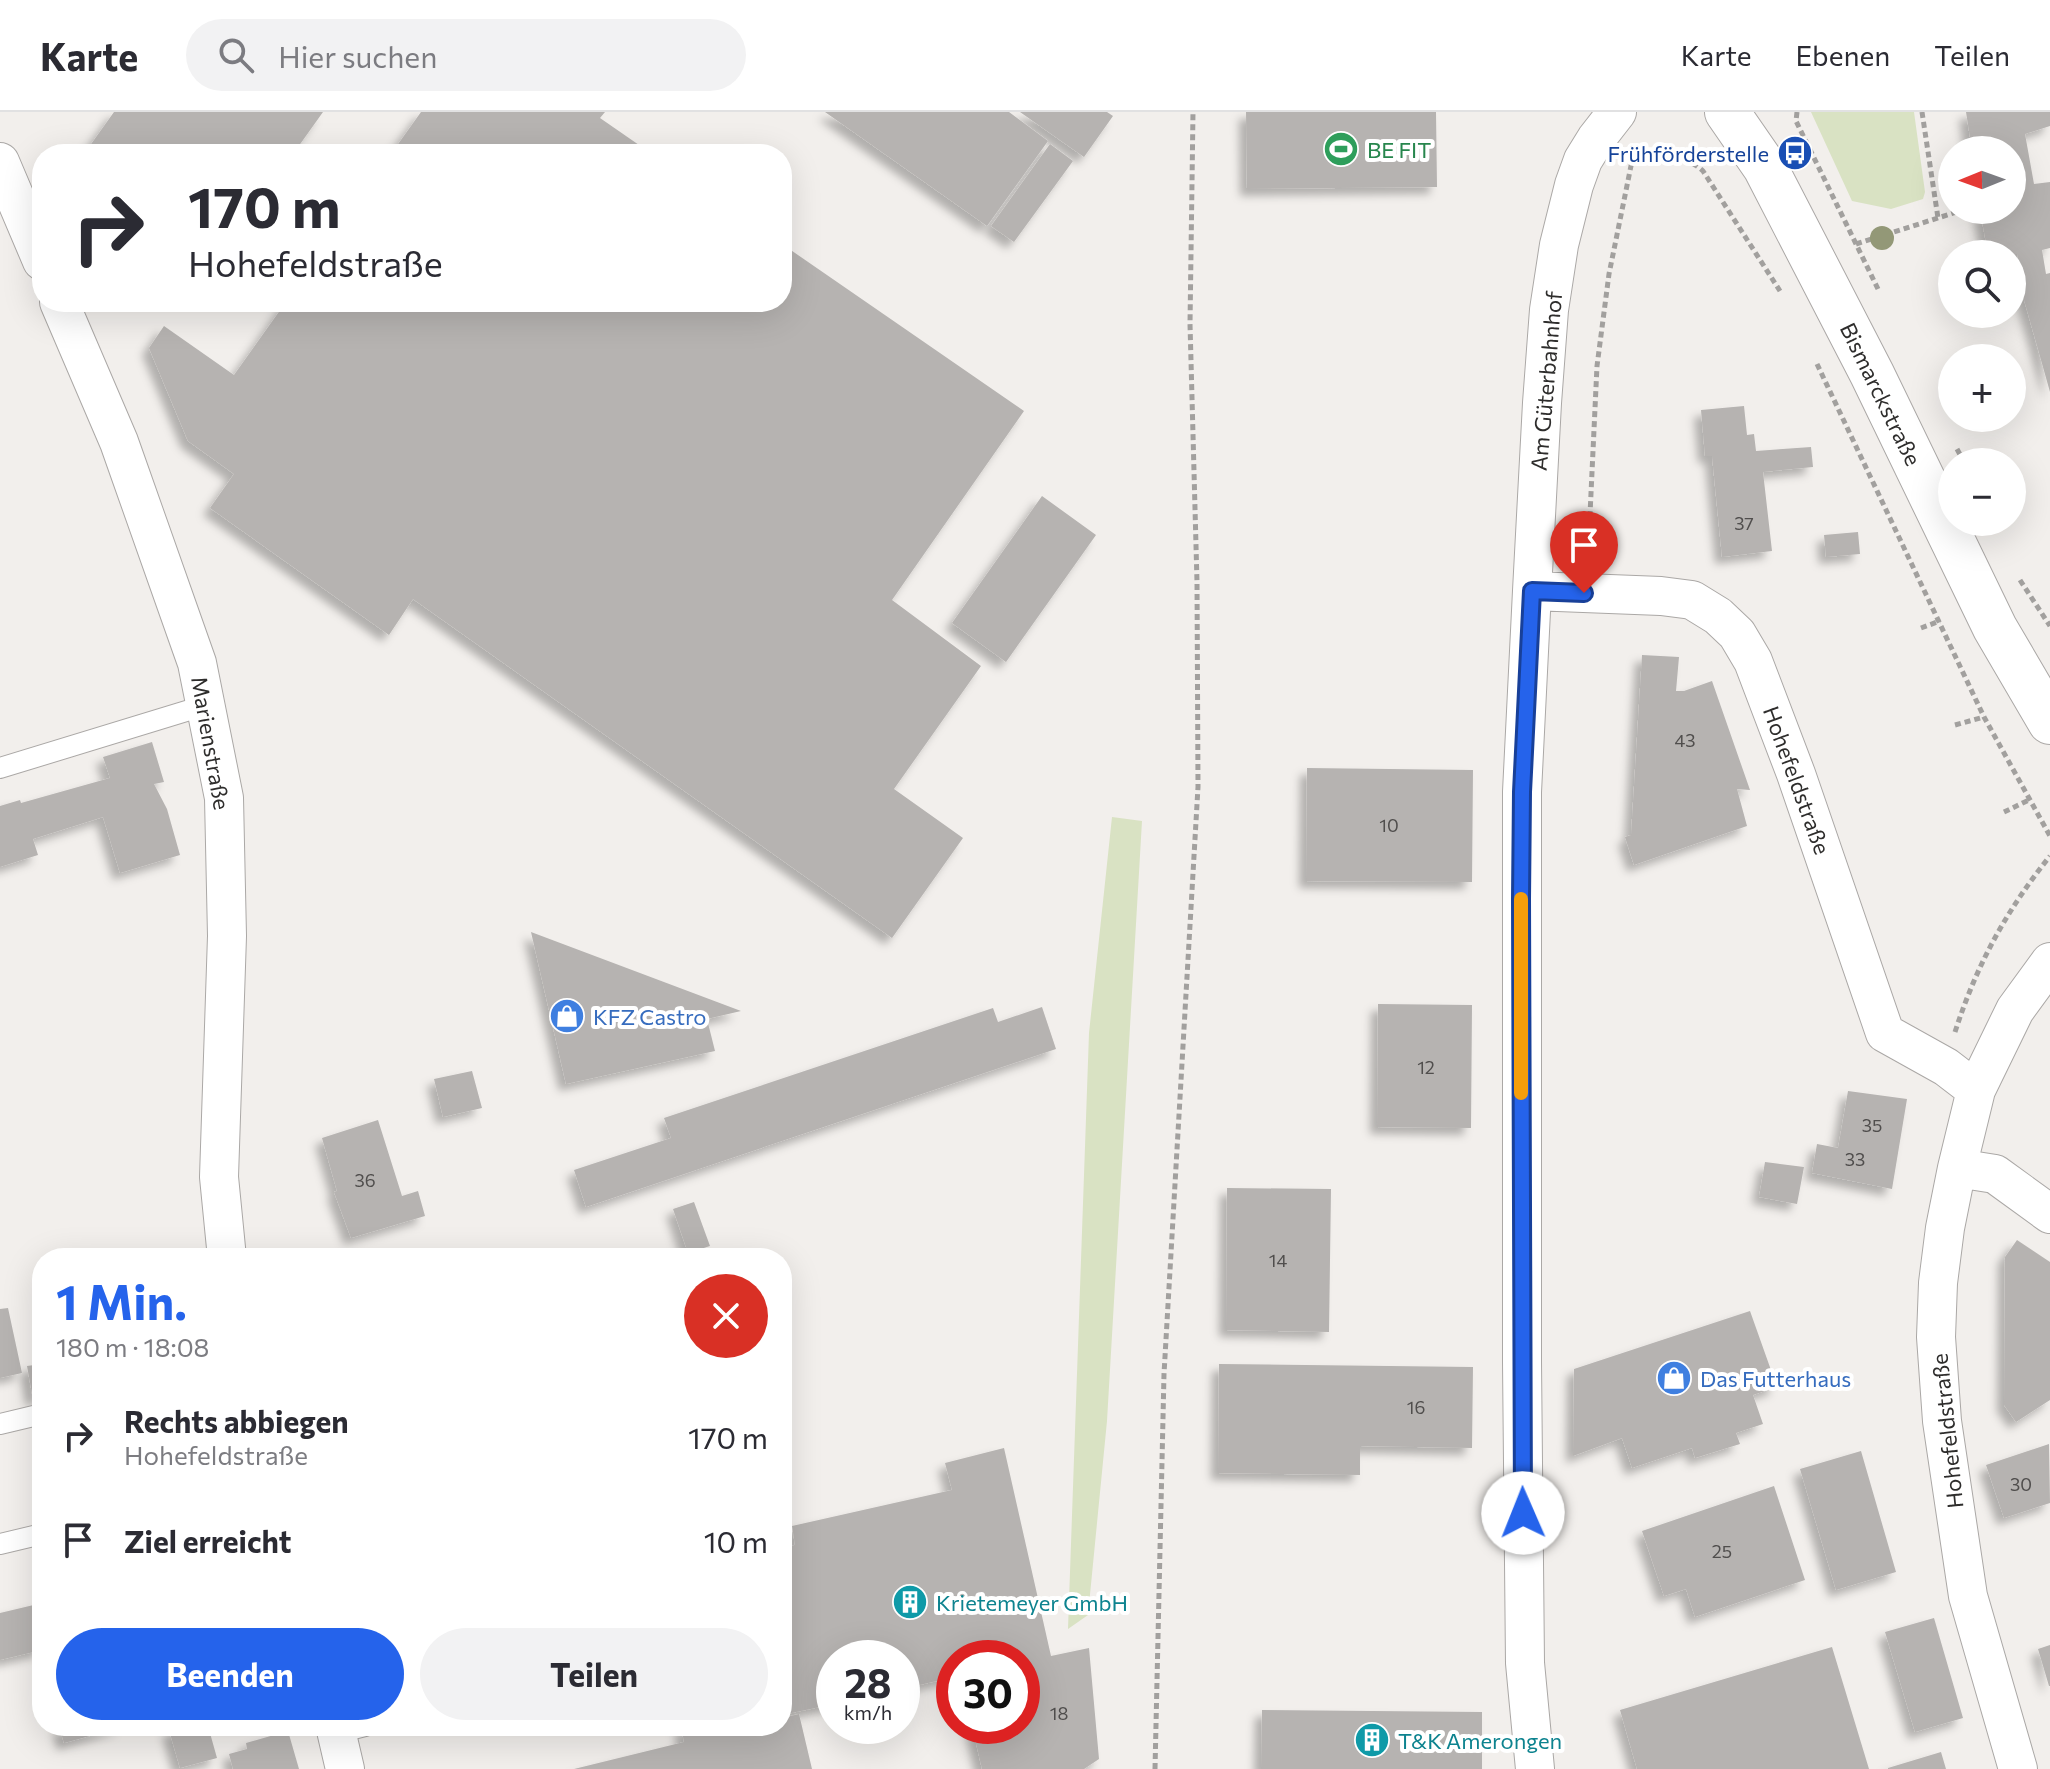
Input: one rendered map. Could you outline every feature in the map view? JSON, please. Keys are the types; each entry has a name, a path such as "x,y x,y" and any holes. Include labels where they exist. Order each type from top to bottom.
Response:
{"street":[{"name":"Am Güterbahnhof","path":"1535,1769 1525,1663 1521,1330 1522,792 1549,310 1559,245 1574,185 1583,160 1617,112"},
{"name":"Bismarckstraße","path":"1727,112 1765,167 1872,374 1995,628 2050,722"},
{"path":"0,162 32,237"},
{"name":"Marienstraße","path":"63,312 119,442 197,663 224,798 227,936 219,1177 226,1248"},
{"name":"Hohefeldstraße","path":"1532,591 1692,600 1718,616 1737,634 1753,661 1796,774 1885,1033 1946,1067 1976,1090"},
{"name":"Hohefeldstraße","path":"2018,1769 1968,1596 1942,1421 1936,1337 1938,1283 1945,1228 1976,1090 2015,1010 2050,962"},
{"path":"1957,1168 1995,1174 2050,1214"}],"lane":[{"path":"0,768 206,705"},
{"path":"0,1424 32,1416"},
{"path":"0,1544 32,1536"}],"path":[{"path":"1155,1769 1164,1374 1198,787 1197,582 1190,324 1193,112"},
{"path":"1797,112 1796,121 1879,293"},
{"path":"1856,244 1938,218 1922,112"},
{"path":"1587,570 1597,366 1609,274 1632,161 1647,155 1684,158 1694,162 1746,234 1785,300"},
{"path":"1812,354 1984,717 2049,831"},
{"path":"2018,578 2050,626"},
{"path":"1921,628 1940,621"},
{"path":"1955,725 1984,717"},
{"path":"2004,812 2029,800"}],"green space":[{"path":"1811,112 1914,112 1925,192 1923,199 1891,209 1852,201"},
{"path":"1112,817 1142,821 1107,1421 1088,1615 1068,1629 1089,1033"}],"building":[{"path":"114,112 323,112 300,144 91,144"},
{"path":"421,112 605,112 600,118 638,144 398,144"},
{"path":"825,112 1009,112 1048,141 987,226"},
{"path":"1020,112 1107,112 1113,116 1084,157"},
{"name":"BE FIT","path":"1246,112 1436,112 1437,187 1247,189"},
{"path":"1966,112 2050,112 2050,126 2025,136 1970,136"},
{"path":"2026,140 2034,184 2050,182 2050,248 2042,250 2046,274 2050,273 2050,392 2026,307 2026,240 1985,240 1983,224 2026,224"},
{"path":"1050,144 1073,161 1014,242 991,226"},
{"path":"792,251 1024,411 892,600 981,666 894,789 963,838 892,938 413,599 389,635 210,508 234,474 188,441 149,348 164,326 234,375 279,312 792,312"},
{"path":"1744,406 1747,435 1754,434 1756,451 1811,447 1813,467 1763,472 1772,551 1722,557 1712,456 1705,456 1701,410"},
{"path":"1042,496 1096,535 1006,662 952,623"},
{"path":"1858,532 1860,554 1826,557 1824,535"},
{"path":"1642,655 1679,657 1676,691 1712,681 1750,790 1737,789 1747,826 1634,865 1625,837 1631,835"},
{"path":"152,742 164,782 154,784 167,809 180,855 120,873 103,817 33,839 38,855 0,867 0,806 110,778 103,757"},
{"path":"1307,768 1473,770 1472,882 1306,881"},
{"path":"531,932 741,1011 707,1019 715,1051 566,1084"},
{"path":"1378,1004 1472,1005 1471,1128 1377,1127"},
{"path":"1042,1007 1056,1049 586,1207 574,1170 671,1138 664,1118 993,1008 998,1022"},
{"path":"472,1071 482,1108 443,1117 434,1079"},
{"path":"1848,1091 1907,1099 1892,1189 1812,1173 1817,1144 1838,1148"},
{"path":"378,1120 402,1196 418,1191 425,1216 351,1238 334,1192 337,1191 322,1138"},
{"path":"1765,1162 1804,1167 1797,1204 1759,1197"},
{"path":"1227,1188 1331,1189 1329,1332 1226,1330"},
{"path":"694,1202 710,1246 686,1248 673,1209"},
{"path":"2017,1240 2050,1262 2050,1400 2016,1422 2004,1405 2005,1257"},
{"path":"8,1308 22,1373 0,1378 0,1309"},
{"name":"Das Futterhaus","path":"1750,1311 1777,1387 1753,1395 1763,1424 1736,1433 1740,1444 1695,1458 1692,1448 1632,1468 1622,1438 1573,1456 1574,1369"},
{"path":"1219,1364 1473,1367 1472,1448 1360,1446 1360,1475 1218,1473"},
{"path":"32,1365 32,1394 27,1366"},
{"path":"2049,1444 2050,1503 2004,1518 1986,1465"},
{"name":"Krietemeyer GmbH","path":"1004,1448 1051,1656 1089,1648 1099,1759 1084,1769 982,1769 976,1744 1040,1744 1040,1640 936,1640 936,1681 920,1685 920,1640 816,1640 816,1708 792,1713 792,1546 795,1545 792,1526 952,1490 945,1463"},
{"path":"1861,1451 1896,1572 1836,1590 1800,1469"},
{"path":"1774,1486 1805,1580 1695,1617 1686,1589 1664,1596 1642,1531"},
{"path":"32,1605 32,1652 0,1660 0,1613"},
{"path":"1934,1618 1963,1718 1915,1732 1885,1632"},
{"path":"2050,1645 2050,1686 2049,1686 2038,1649"},
{"path":"1832,1647 1869,1769 1637,1769 1620,1710"},
{"name":"T&K Amerongen","path":"1262,1710 1482,1712 1482,1769 1261,1769"},
{"path":"799,1714 812,1769 574,1769 684,1742 683,1736 792,1736 792,1716"},
{"path":"62,1736 90,1736 64,1743"},
{"path":"171,1736 211,1736 217,1758 180,1768"},
{"path":"270,1736 289,1736 299,1769 233,1769 229,1754 247,1749 246,1743"},
{"path":"1941,1752 1946,1769 1888,1769 1888,1768"}],"slow traffic":[{"path":"1521,899 1521,1093"}],"place":[{"name":"BE FIT","path":"1341,149"},
{"name":"Frühförderstelle","path":"1795,153"},
{"name":"KFZ Castro","path":"567,1016"},
{"name":"Das Futterhaus","path":"1674,1378"},
{"name":"Krietemeyer GmbH","path":"910,1602"},
{"name":"T&K Amerongen","path":"1372,1740"}],"route":[{"path":"1523,1513 1522,792 1532,591 1584,593"}]}
